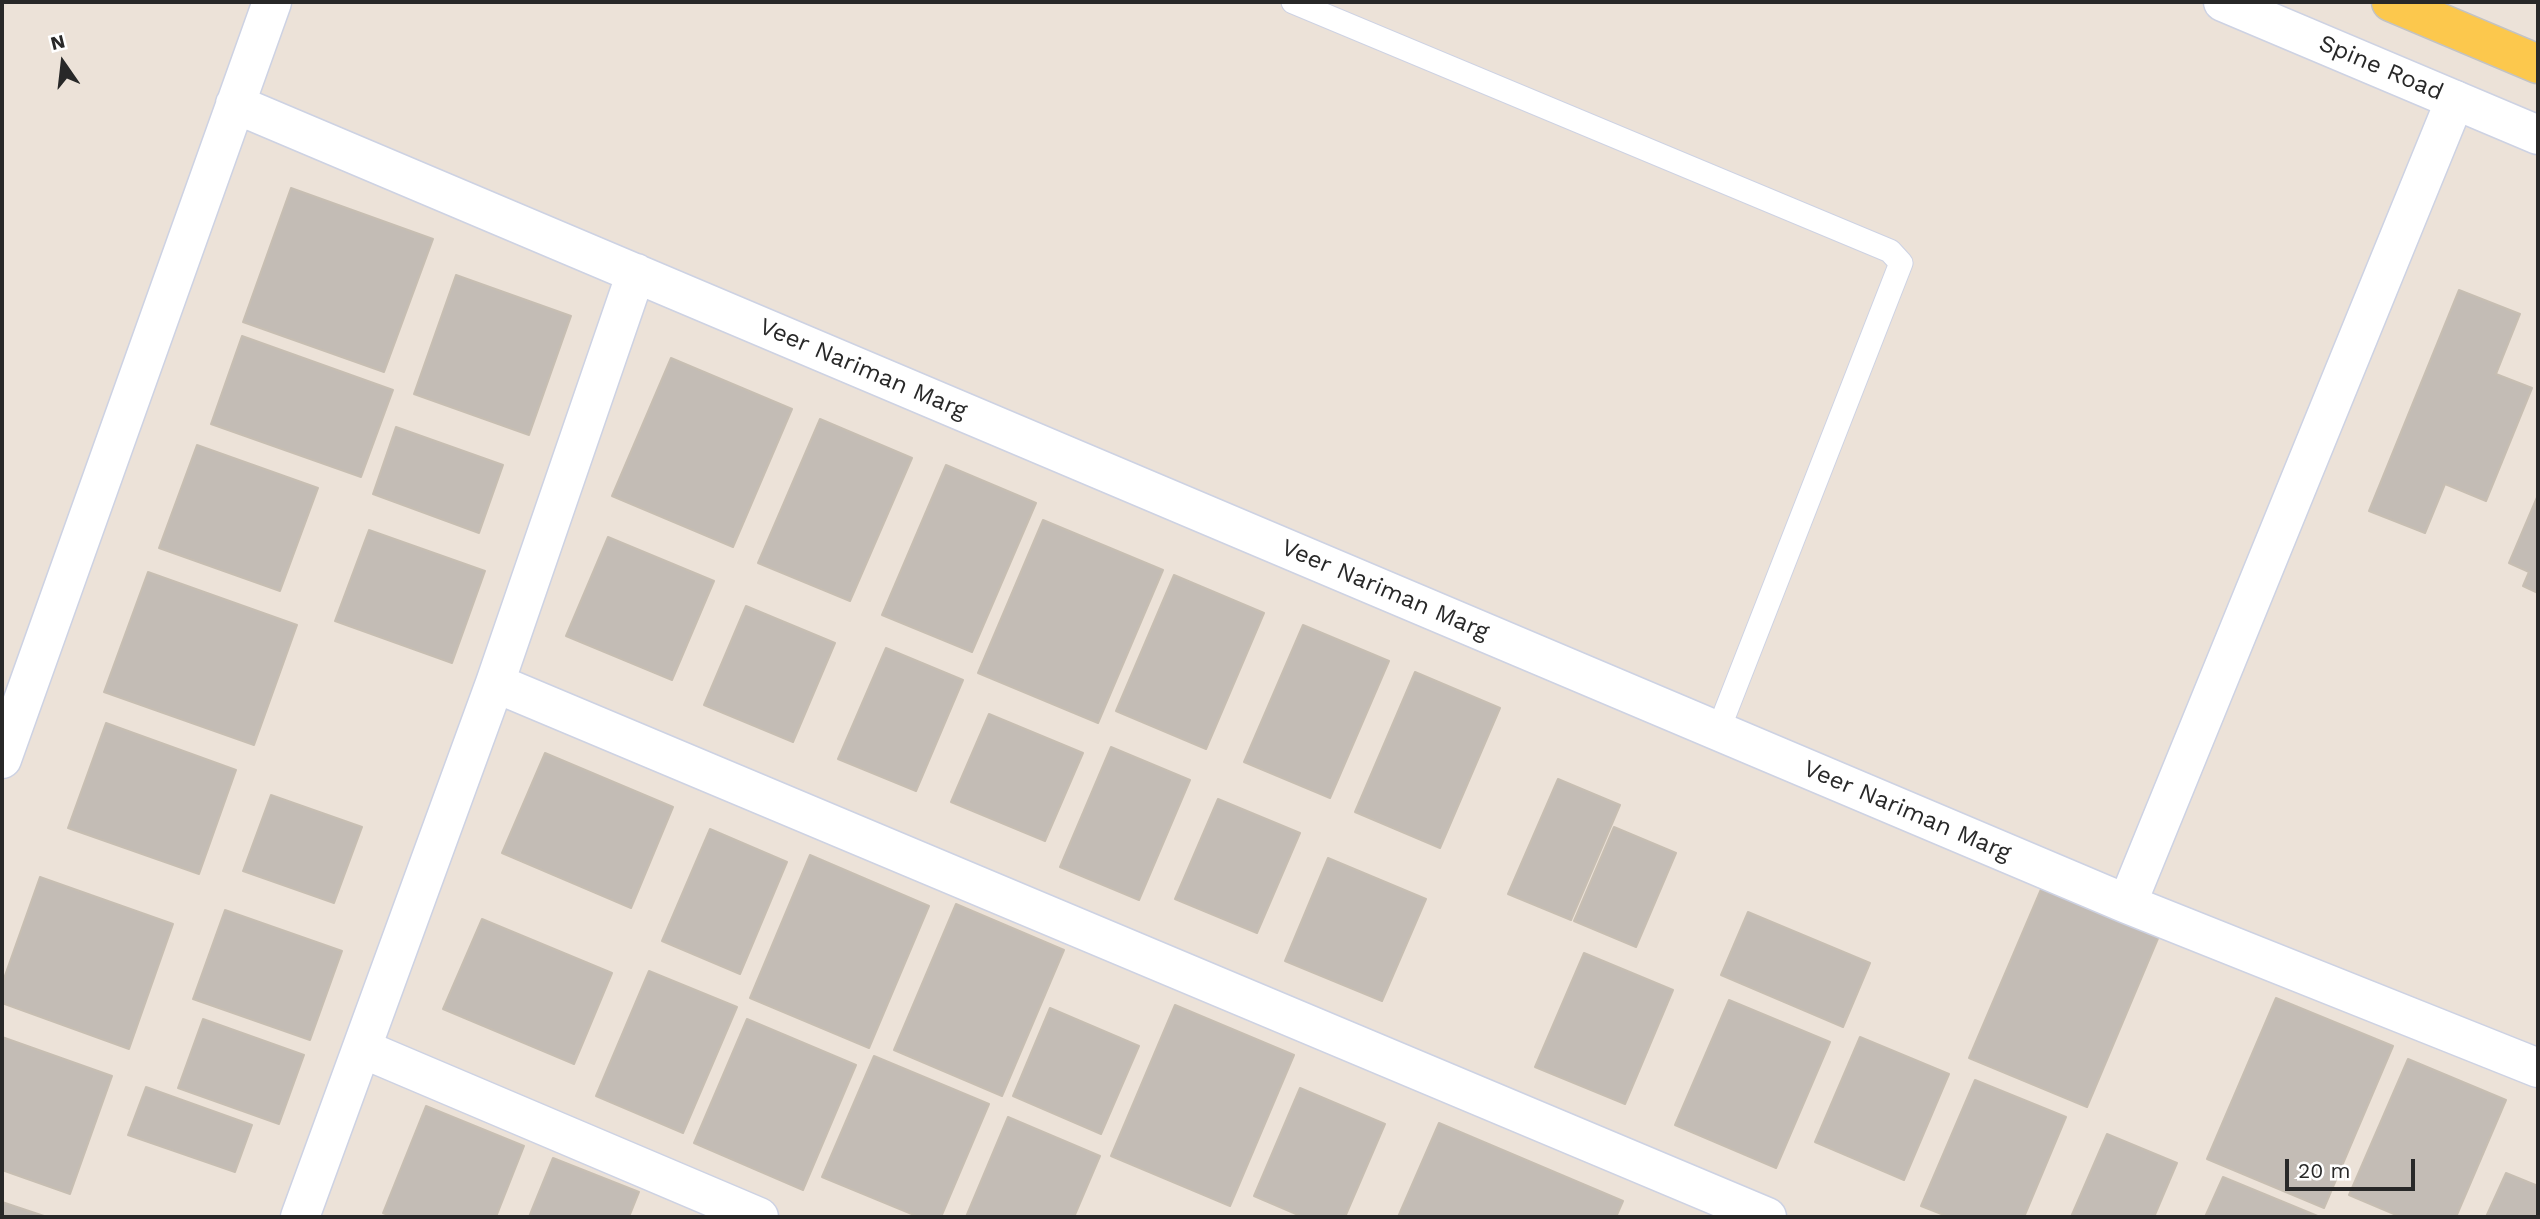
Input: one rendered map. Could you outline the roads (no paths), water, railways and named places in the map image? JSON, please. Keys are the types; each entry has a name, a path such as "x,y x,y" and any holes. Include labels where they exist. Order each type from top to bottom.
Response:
{"main road":[{"path":"2391,2 2538,64"}],"street":[{"path":"2,759 272,2"},
{"name":"Spine Road","path":"2223,2 2538,135"},
{"path":"2127,904 2455,100"},
{"name":"Veer Nariman Marg","path":"235,104 2127,904 2538,1068"},
{"path":"300,1217 495,683 636,273"},
{"path":"495,683 1768,1217"},
{"path":"363,1049 759,1217"}],"lane":[{"path":"1293,2 1890,251 1901,263 1718,731"}]}
